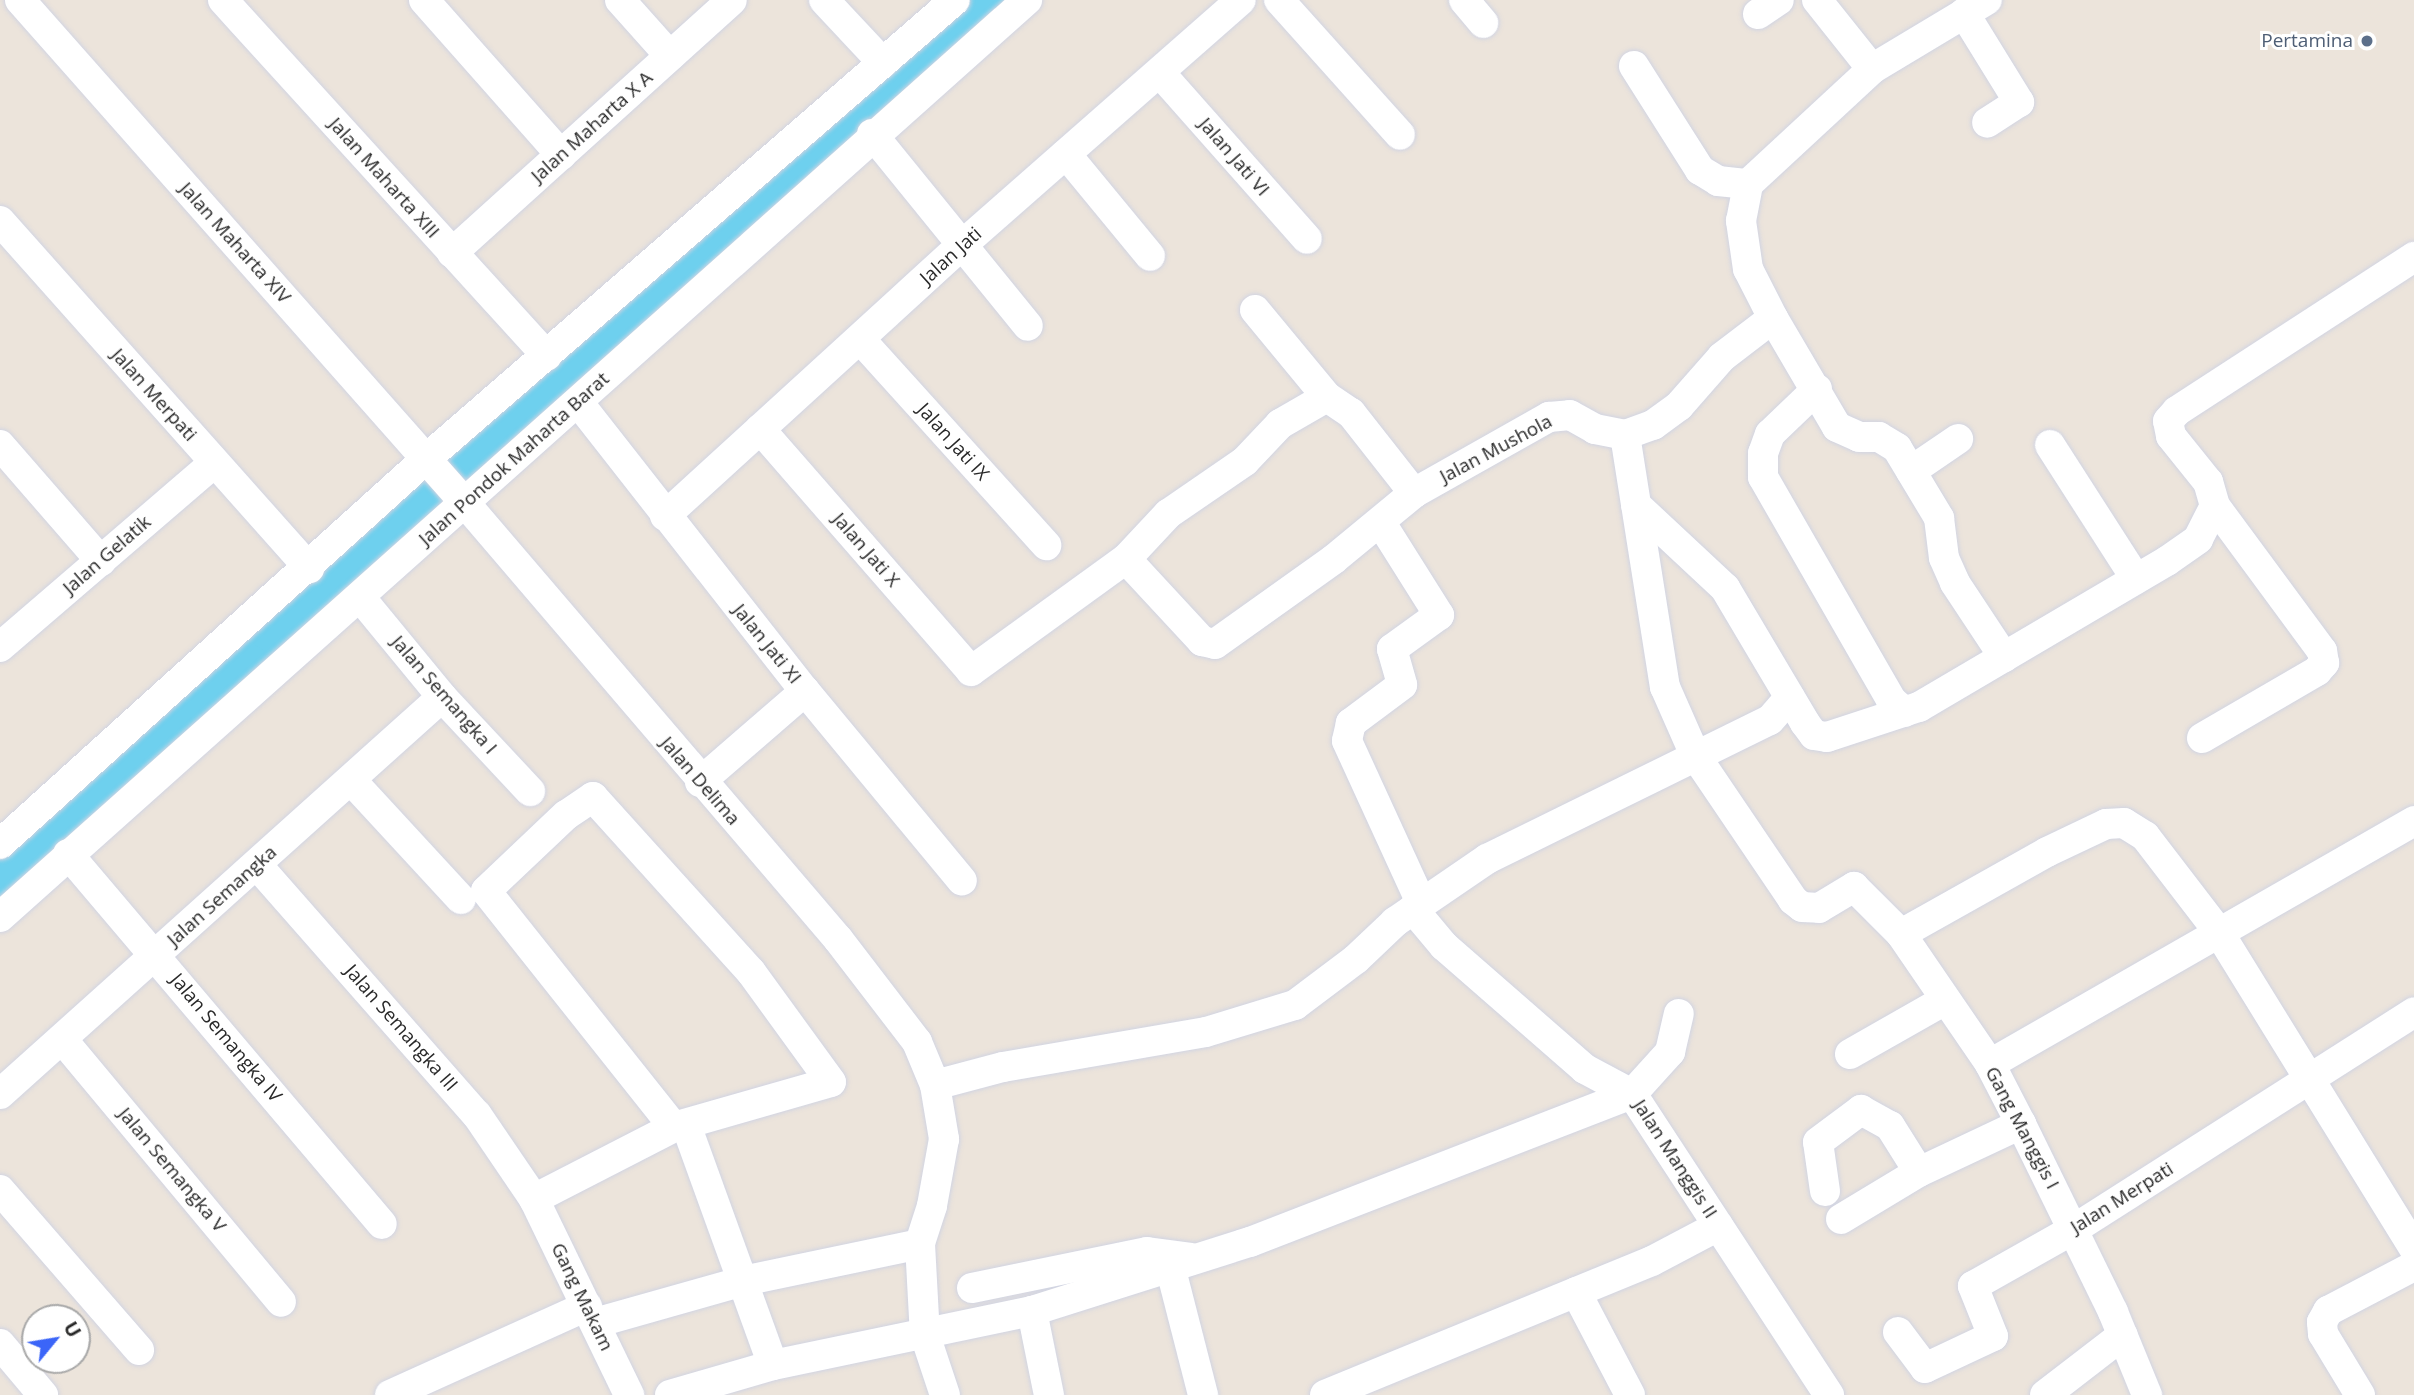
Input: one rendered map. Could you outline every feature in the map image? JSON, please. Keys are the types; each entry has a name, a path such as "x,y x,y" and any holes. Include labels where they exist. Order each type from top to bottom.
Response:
{"street":[{"name":"Jalan Maharta XIV","path":"20,0 444,480"},
{"name":"Jalan Maharta XIII","path":"223,0 547,356"},
{"path":"424,0 561,155"},
{"path":"620,0 670,56"},
{"name":"Jalan Maharta X A","path":"452,253 732,0"},
{"path":"824,0 883,63"},
{"name":"Jalan Pondok Maharta Barat","path":"0,916 360,597 444,480 547,356 955,0"},
{"name":"Jalan Pondok Maharta Barat","path":"0,844 309,568 444,480 578,402 872,134 1027,0"},
{"name":"Jalan Jati","path":"665,516 962,245 1161,74 1241,0"},
{"path":"1279,0 1399,135"},
{"path":"1464,0 1483,23"},
{"path":"1816,0 1872,69"},
{"path":"1987,123 2019,102 1976,7 1872,69 1748,184 1741,221 1748,269 1773,318 1837,427 1859,437 1879,437 1897,448 1939,518 1944,558 1955,583 2004,657"},
{"path":"1634,66 1700,170 1718,181 1748,184"},
{"name":"Jalan Jati VI","path":"1161,74 1307,239"},
{"path":"872,134 1028,326"},
{"path":"1066,154 1150,256"},
{"name":"Jalan Merpati","path":"0,222 309,568"},
{"path":"2202,738 2324,663 2322,651 2215,506 2208,482 2171,436 2168,422 2196,398 2414,257"},
{"path":"1255,310 1327,397 1350,413 1414,493"},
{"path":"1695,755 1665,687 1625,435 1640,433 1679,406 1722,357 1773,318"},
{"name":"Jalan Jati IX","path":"860,339 1046,545"},
{"path":"1817,389 1769,433 1763,453 1763,477 1884,689 1905,712"},
{"path":"1126,559 1168,514 1245,461 1280,424 1327,397"},
{"name":"Jalan Jati XI","path":"578,402 805,691 962,881"},
{"name":"Jalan Mushola","path":"1126,559 1202,641 1215,644 1381,523 1414,493 1549,417 1570,415 1595,429 1625,435"},
{"name":"Jalan Jati X","path":"760,429 971,671 1126,559"},
{"path":"1910,471 1958,439"},
{"path":"2050,444 2136,579"},
{"path":"0,445 101,561"},
{"name":"Jalan Gelatik","path":"0,647 214,463"},
{"name":"Jalan Delima","path":"444,480 888,1000 917,1042 935,1085 944,1139 932,1206 919,1244"},
{"path":"1636,505 1726,588 1814,735 1827,737 1905,712 2136,579 2198,539 2215,506"},
{"name":"Jalan Manggis II","path":"1381,523 1439,615 1392,649 1402,685 1351,723 1348,741 1417,906 1444,946 1574,1060 1632,1094 1829,1395"},
{"name":"Jalan Semangka I","path":"360,597 442,697 530,791"},
{"path":"700,782 805,691"},
{"name":"Jalan Semangka","path":"0,1094 442,697"},
{"path":"935,1085 1003,1067 1206,1032 1294,1005 1356,960 1417,906 1487,859 1770,720 1790,697"},
{"name":"Gang Manggis I","path":"1695,755 1802,907 1819,908 1854,887 1901,934 1990,1064 2074,1229 2123,1335 2147,1395"},
{"path":"351,780 461,899"},
{"path":"534,1199 680,1126 831,1082 751,972 593,797 566,814 486,891 680,1126 743,1281 773,1365"},
{"path":"1901,934 2047,852 2106,824 2124,822 2145,836 2218,931 2307,1081 2414,1248"},
{"path":"1990,1064 2218,931 2414,822"},
{"name":"Jalan Semangka IV","path":"68,854 382,1224"},
{"name":"Jalan Semangka III","path":"257,865 477,1115 534,1199"},
{"path":"1850,1054 1945,1000"},
{"name":"Jalan Merpati","path":"1898,1332 1925,1368 1993,1336 1973,1286 2074,1229 2414,1012"},
{"path":"670,1395 773,1365 1031,1311 1201,1259 1632,1094 1670,1052 1679,1014"},
{"name":"Jalan Semangka V","path":"62,1038 281,1301"},
{"path":"1825,1191 1818,1142 1861,1110 1890,1126 1919,1172"},
{"path":"1841,1219 1919,1172 2021,1124"},
{"path":"0,1190 139,1350"},
{"name":"Gang Makam","path":"534,1199 629,1395"},
{"path":"1325,1395 1362,1388 1652,1261 1718,1226"},
{"path":"390,1395 591,1315 919,1244 925,1335 945,1395"},
{"path":"972,1288 1147,1252 1201,1259"},
{"path":"2360,1395 2323,1334 2322,1322 2328,1311 2414,1266"},
{"path":"1171,1270 1203,1395"},
{"path":"1576,1292 1630,1395"},
{"path":"1031,1311 1049,1395"},
{"path":"2045,1395 2123,1335"},
{"path":"0,1344 43,1395"}],"waterway":[{"path":"0,874 276,623 984,0"}],"place":[{"name":"Pertamina","path":"2367,41"}]}
